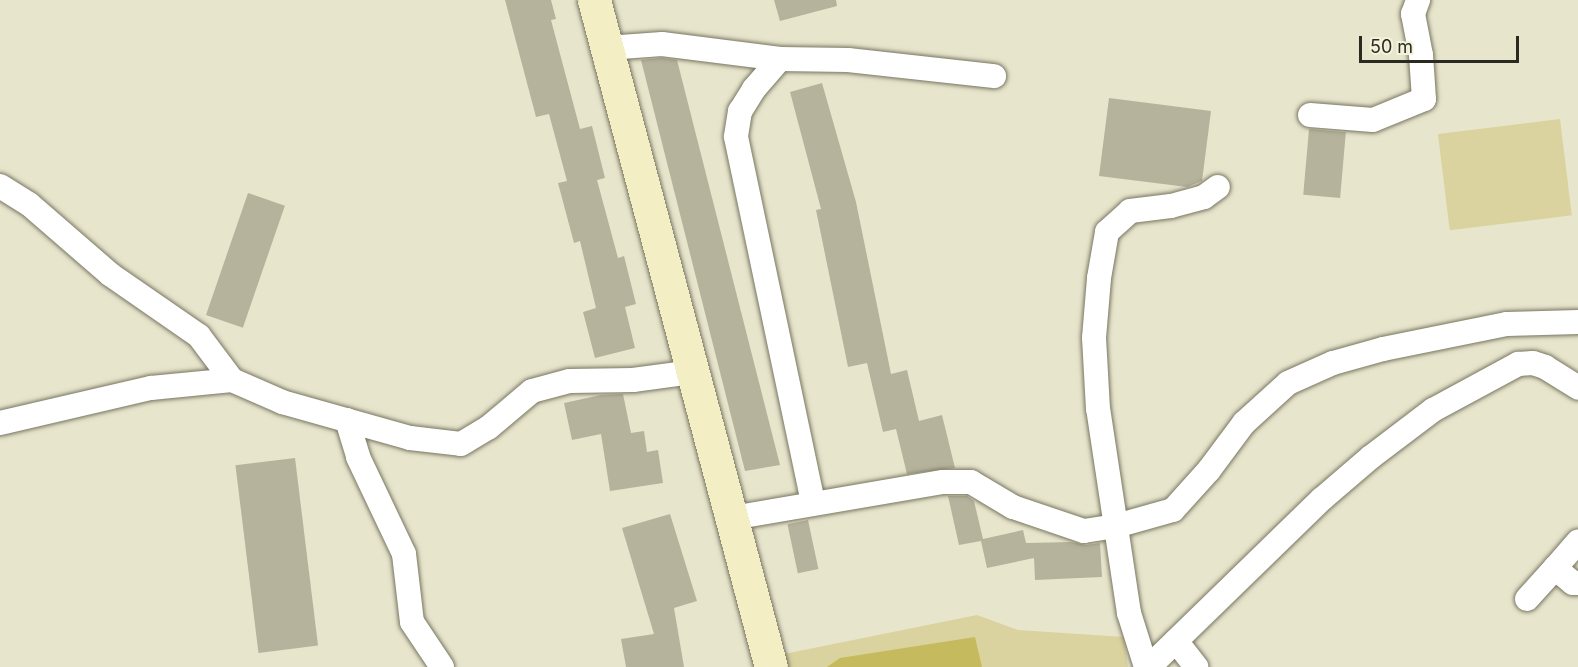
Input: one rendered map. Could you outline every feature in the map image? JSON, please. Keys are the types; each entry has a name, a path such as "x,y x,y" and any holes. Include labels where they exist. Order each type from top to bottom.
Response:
{"street":[{"path":"594,0 771,667"},
{"path":"1310,116 1373,120 1424,99 1421,55 1413,14 1418,0"},
{"path":"607,48 662,44 780,59 848,60 994,76"},
{"path":"780,59 754,89 740,111 736,137 813,502"},
{"path":"0,186 29,204 111,275 199,336 232,380 282,402 410,438 461,444 488,428 532,391 570,381 633,380 693,372"},
{"path":"1218,187 1204,197 1171,206 1130,211 1107,232 1099,278 1094,338 1098,409 1129,613 1148,667 1322,499 1371,457 1433,410 1518,364 1533,363 1545,367 1578,388"},
{"path":"732,518 813,502 943,482 971,482 1013,507 1084,531 1116,526 1173,510 1209,470 1244,423 1288,383 1333,363 1383,349 1507,324 1578,322"},
{"path":"0,423 151,388 232,380"},
{"path":"347,420 358,457 404,554 412,622 442,667"},
{"path":"1527,599 1578,542"},
{"path":"1555,568 1573,583 1578,583"},
{"path":"1176,641 1196,667"}],"shaded area":[{"path":"1560,119 1572,215 1450,230 1438,134"},
{"path":"977,615 1018,630 1124,637 1128,667 776,667 784,654"},
{"path":"975,637 982,667 827,667 840,658"}],"building":[{"path":"505,0 551,0 556,19 551,20 580,129 592,126 605,178 597,180 618,258 624,256 636,304 625,307 635,348 595,358 583,312 596,308 580,241 574,243 558,183 567,181 549,114 536,117"},
{"path":"774,0 836,0 837,6 780,21"},
{"path":"662,58 677,60 780,465 745,471 641,60"},
{"path":"822,83 856,202 891,374 907,370 919,421 942,415 955,468 907,474 896,429 883,432 867,363 848,367 816,210 821,209 790,92"},
{"path":"1109,98 1211,111 1202,181 1187,187 1099,176"},
{"path":"1309,129 1346,132 1340,198 1303,195"},
{"path":"248,193 285,206 243,328 206,315"},
{"path":"623,394 631,433 644,431 647,452 658,450 663,483 610,491 601,434 572,440 564,403 601,395"},
{"path":"295,458 318,646 258,653 235,465"},
{"path":"948,496 967,496 974,501 983,539 1023,530 1026,543 1071,542 1086,545 1100,543 1102,577 1035,580 1034,558 987,568 981,541 959,545"},
{"path":"670,514 697,601 674,608 684,667 626,667 621,639 654,634 622,528"},
{"path":"808,520 818,569 798,573 787,524"}]}
